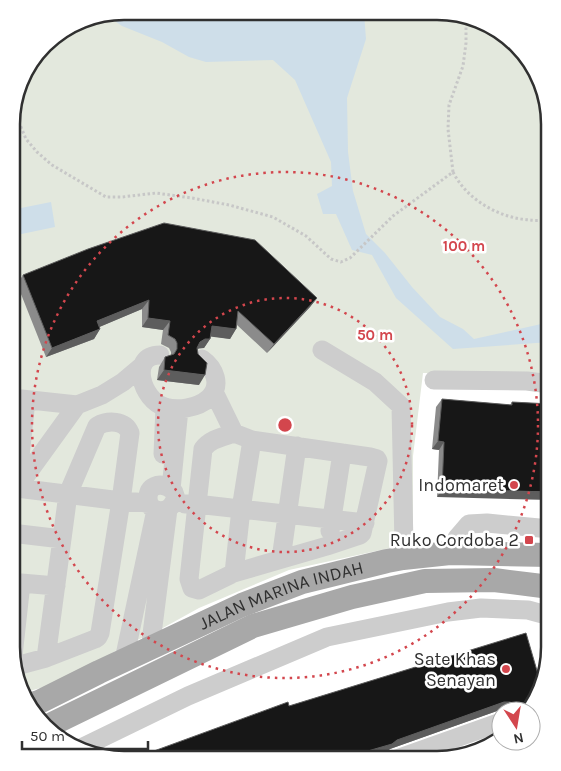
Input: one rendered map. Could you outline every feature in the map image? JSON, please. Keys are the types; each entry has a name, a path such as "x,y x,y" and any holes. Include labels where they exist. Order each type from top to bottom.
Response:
{"main road":[{"name":"JALAN MARINA INDAH","path":"36,702 242,605 302,582 403,558 450,553 541,555"},
{"name":"JALAN MARINA INDAH","path":"53,723 253,626 352,596 425,581 494,580 541,586"}],"street":[{"path":"322,350 375,382 401,406 403,558"},
{"path":"20,399 77,405 102,395 123,382 150,357 160,355"},
{"path":"142,366 142,384 148,394 158,404 172,408 201,404 214,392 216,377 207,362 202,359"},
{"path":"434,380 541,383"},
{"path":"214,392 234,433"},
{"path":"20,479 77,405"},
{"path":"151,648 172,408"},
{"path":"22,665 46,658 95,639 100,633 130,433 128,429 118,422 104,422 97,426 68,494 46,658"},
{"path":"234,433 252,440 375,458 378,461 362,533 327,546 234,573 199,590 192,588 189,579 203,448 213,440 234,433"},
{"path":"234,573 241,509 252,440"},
{"path":"281,559 297,446"},
{"path":"327,546 342,453"},
{"path":"20,488 121,502 163,500 365,523"},
{"path":"124,660 163,500"},
{"path":"450,553 457,538 469,524 487,523 541,528"},
{"path":"20,534 62,540"},
{"path":"481,608 494,580"},
{"path":"20,593 21,583 56,586"},
{"path":"88,744 188,696 327,636 448,612 481,608 528,610 541,614"},
{"path":"419,751 491,726"}],"path":[{"path":"466,25 463,66 449,105 448,129 452,172 458,182 472,197 489,209 529,220 541,220"},
{"path":"20,125 26,139 36,152 52,165 106,197 156,193 229,205 273,216 306,236 331,259 341,262 350,258 393,216 452,172"}],"shaded area":[{"path":"365,20 366,39 347,98 348,152 353,191 366,234 385,253 412,287 440,317 463,329 474,339 541,324 541,343 453,349 396,298 372,255 352,250 336,214 323,214 317,194 332,186 331,162 295,80 273,60 206,62 189,57 162,42 122,26 114,21"},
{"path":"437,20 464,24 489,34 506,46 523,66 530,78 539,104 541,124 541,375 423,373 413,456 413,543 289,570 199,608 152,634 127,644 66,681 30,691 22,667 20,654 20,124 24,97 34,72 55,46 72,34 84,28 111,21"},
{"path":"51,202 55,227 20,234 20,208"}],"building":[{"path":"164,223 255,240 317,298 274,344 238,311 236,329 212,326 210,339 200,342 197,348 198,354 207,363 205,375 164,370 165,357 174,354 177,349 177,343 175,339 168,335 170,321 148,318 149,300 97,321 100,329 52,348 23,275 88,249"},
{"path":"442,399 512,405 512,402 541,404 541,492 442,489 444,442 438,441"},
{"path":"526,633 537,672 525,701 491,701 491,707 397,740 392,744 368,751 154,751 288,702 289,706"}],"place":[{"name":"Indomaret","path":"514,485"},
{"name":"Ruko Cordoba 2","path":"529,540"},
{"name":"Sate Khas Senayan","path":"506,669"}]}
